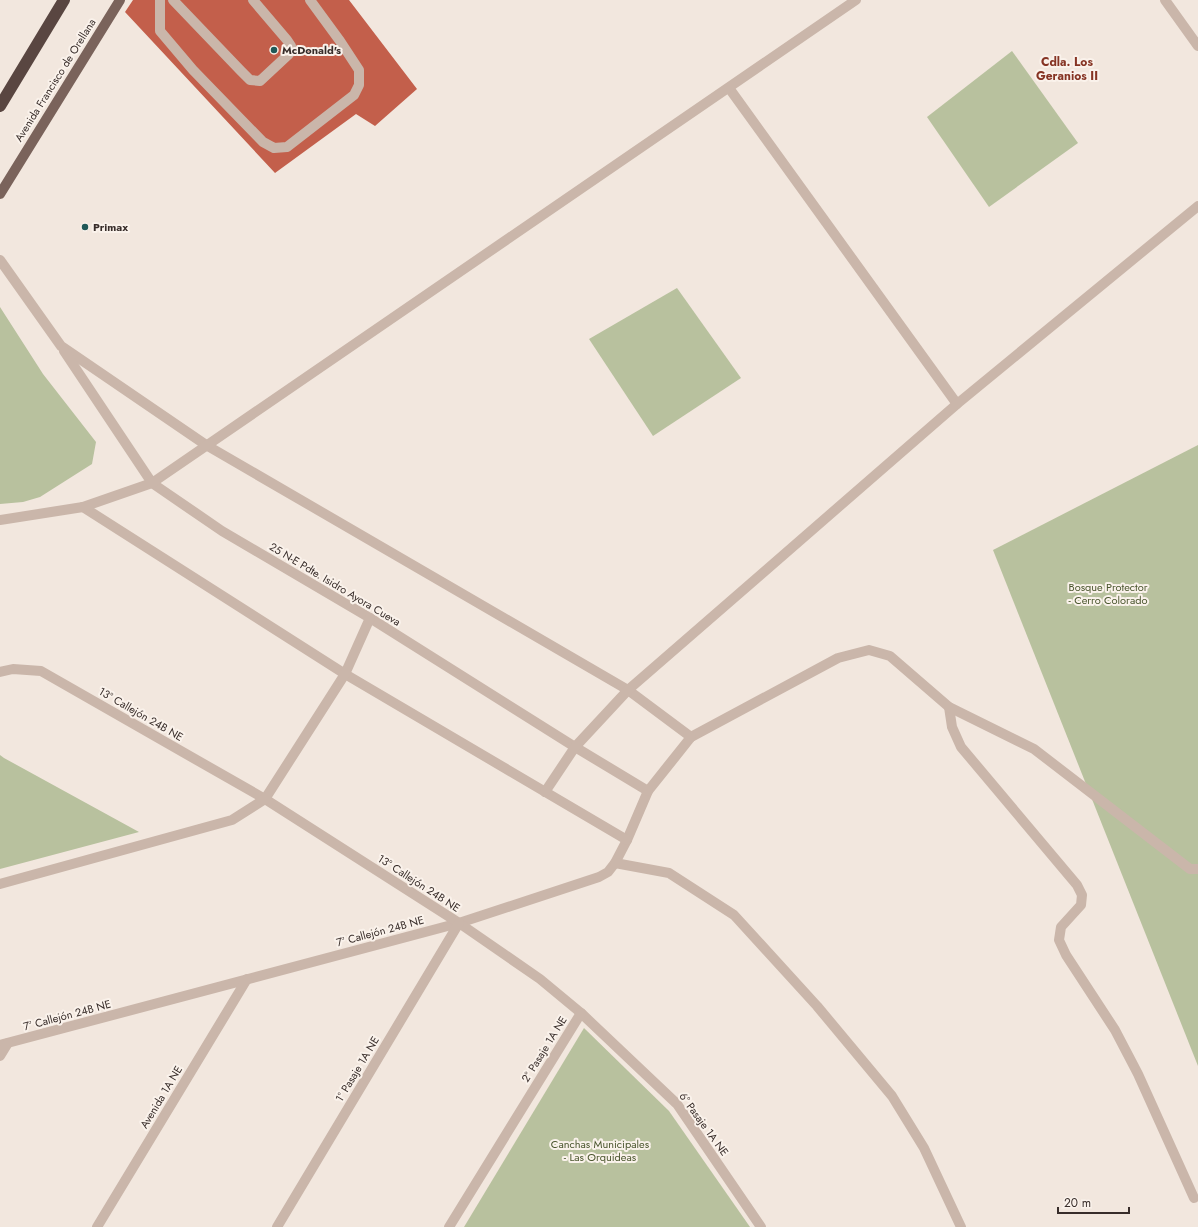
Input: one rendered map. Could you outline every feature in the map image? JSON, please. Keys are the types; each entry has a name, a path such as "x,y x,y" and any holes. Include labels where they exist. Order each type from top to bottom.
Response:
{"highway":[{"path":"0,106 64,0"}],"main road":[{"name":"Avenida Francisco de Orellana","path":"0,194 120,0"}],"street":[{"path":"160,0 160,31 193,70 263,142 274,148 287,147 354,95 360,85 359,70 310,0"},
{"path":"173,0 240,71 250,80 260,81 289,54 291,46 253,0"},
{"path":"0,520 83,507 152,483 856,0"},
{"path":"1165,0 1198,46"},
{"path":"729,88 957,404"},
{"path":"545,792 575,747 628,690 957,404 1198,206"},
{"name":"25 N-E Pdte. Isidro Ayora Cueva","path":"0,260 61,346 152,483 222,531 370,618 575,747 648,791"},
{"name":"25 N-E Pdte. Isidro Ayora Cueva","path":"61,346 206,445 628,690 691,737"},
{"path":"83,507 345,674 627,840"},
{"path":"0,884 232,820 265,799 345,674 370,618"},
{"path":"691,737 838,658 869,650 890,656 949,707 1034,749 1190,869 1198,869"},
{"name":"13° Callejón 24B NE","path":"0,672 13,669 41,671 265,799 458,923"},
{"path":"949,707 952,727 961,747 1077,885 1082,895 1081,905 1061,927 1059,940 1066,955 1114,1030 1138,1074 1194,1198"},
{"name":"7° Callejón 24B NE","path":"4,1044 458,923 599,877 608,872 615,863 627,840 648,791 691,737"},
{"path":"615,863 669,873 734,915 817,1006 892,1096 924,1148 961,1227"},
{"name":"2° Pasaje 1A NE","path":"449,1227 581,1013 540,979 458,923"},
{"name":"1° Pasaje 1A NE","path":"277,1227 458,923"},
{"name":"Avenida 1A NE","path":"97,1227 247,979"},
{"name":"6° Pasaje 1A NE","path":"581,1013 677,1104 761,1227"},
{"path":"0,1056 4,1044"}],"green space":[{"path":"1012,51 1078,143 989,207 927,117"},
{"path":"677,288 741,378 653,436 589,339"},
{"path":"0,307 43,374 96,442 92,464 40,497 23,502 0,504"},
{"name":"Bosque Protector - Cerro Colorado","path":"1198,445 1198,1066 993,550"},
{"path":"0,755 4,758 139,832 0,869"},
{"name":"Canchas Municipales - Las Orquideas","path":"584,1028 669,1111 750,1227 464,1227"}],"building":[{"name":"McDonald's","path":"133,0 349,0 417,89 375,126 356,114 275,173 125,12"}],"place":[{"name":"McDonald's","path":"274,50"},
{"name":"Primax","path":"85,227"}],"district":[{"name":"Cdla. Los Geranios II","path":"1067,69"}]}
